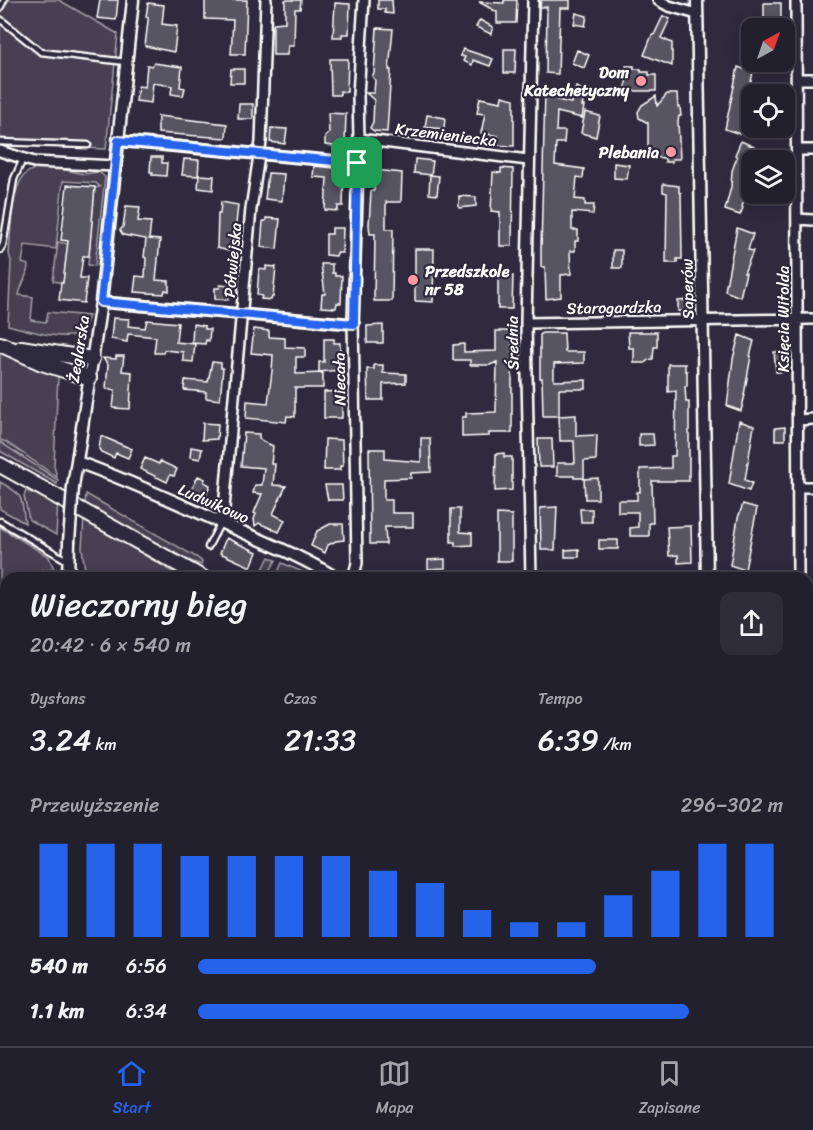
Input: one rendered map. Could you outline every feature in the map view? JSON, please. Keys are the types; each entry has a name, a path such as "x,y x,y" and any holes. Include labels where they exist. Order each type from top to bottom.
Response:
{"main road":[{"path":"5,345 92,359"},
{"path":"5,345 42,363 89,378"},
{"path":"0,465 192,572"}],"street":[{"name":"Żeglarska","path":"68,561 73,487 101,302 133,0"},
{"name":"Półwiejska","path":"221,522 251,209 259,154 264,93 266,0"},
{"name":"Niecała","path":"354,572 357,563 354,324 358,95 364,0"},
{"name":"Średnia","path":"531,572 526,323 533,0"},
{"path":"658,0 669,6 697,14"},
{"name":"Saperów","path":"698,0 707,572"},
{"name":"Księcia Witolda","path":"796,0 798,572"},
{"path":"796,79 813,79"},
{"name":"Krzemieniecka","path":"359,138 528,160"},
{"path":"118,141 357,163"},
{"path":"797,150 813,150"},
{"path":"0,151 34,162 115,166"},
{"path":"797,219 813,220"},
{"path":"101,302 354,324"},
{"name":"Starogardzka","path":"526,323 813,319"},
{"path":"798,420 813,419"},
{"name":"Ludwikowo","path":"77,462 104,471 221,522 324,572"},
{"path":"798,487 813,487"},
{"path":"68,561 68,572"}],"lane":[{"path":"0,8 4,0"},
{"path":"0,19 41,52 126,62"},
{"path":"0,142 88,146"},
{"path":"0,250 3,245 14,179 23,159"},
{"path":"0,521 68,561"},
{"path":"208,547 221,522"}],"shaded area":[{"path":"0,0 59,0 118,34 106,149 0,145"},
{"path":"56,168 84,174 99,172 105,177 95,266 88,265 95,188 100,187 96,183 63,181 56,249 25,245 22,263 28,265 28,269 19,295 33,297 31,320 46,322 48,312 89,316 83,331 77,335 58,336 8,325 11,261 9,254 15,198 22,178 30,171"},
{"path":"58,242 68,244 63,283 53,281"},
{"path":"0,352 50,369 58,376 54,466 57,477 0,440"},
{"path":"0,442 58,480 57,484 0,451"},
{"path":"0,482 20,497 25,523 0,509"},
{"path":"26,491 58,502 56,535 29,520 24,496"},
{"path":"86,494 198,558 202,562 201,565 175,555 85,504"},
{"path":"84,518 173,572 85,572 82,548"},
{"path":"0,527 49,557 54,569 48,572 0,572"},
{"path":"269,557 276,560 270,572 262,572"},
{"path":"282,563 303,572 278,572"}],"building":[{"path":"100,0 118,0 116,20 97,18"},
{"path":"205,0 247,0 245,54 231,54 233,20 205,19"},
{"path":"285,0 301,0 300,9 295,9 294,46 288,46 287,55 273,55 273,26 274,23 285,22"},
{"path":"378,0 392,0 393,14 385,13 385,9 378,9"},
{"path":"504,0 517,0 516,23 497,23 497,12 479,2 504,3"},
{"path":"541,0 570,0 570,8 560,8 558,74 546,73 547,7 540,7"},
{"path":"148,3 164,5 162,24 177,26 174,52 145,46"},
{"path":"335,3 350,4 349,34 342,34 342,37 333,37"},
{"path":"764,3 781,3 781,18 764,18"},
{"path":"576,13 587,16 585,26 574,24"},
{"path":"663,16 670,19 661,38 672,43 672,66 644,55"},
{"path":"480,20 493,27 491,34 476,27"},
{"path":"377,28 393,29 387,132 374,131 370,128 373,122 374,100 366,93 374,93 375,80 372,76"},
{"path":"463,49 493,59 490,66 473,60 472,65 463,61 465,57 460,56"},
{"path":"504,49 516,49 515,73 504,73"},
{"path":"577,50 589,55 584,68 572,63"},
{"path":"330,59 348,59 347,92 340,91 340,95 331,95"},
{"path":"153,63 182,67 180,87 185,88 183,96 171,94 172,86 153,83 151,103 136,101 138,86 145,87 147,65 152,66"},
{"name":"Dom Katechetyczny","path":"626,66 634,66 634,69 641,69 641,72 656,75 656,91 626,91"},
{"path":"738,67 741,68 741,72 753,72 750,84 741,84 740,134 725,129"},
{"path":"231,69 244,69 244,83 230,83"},
{"path":"576,87 586,91 582,118 557,112 556,131 565,131 564,143 556,143 555,165 584,169 583,178 577,177 575,199 585,200 585,205 594,205 593,214 572,212 572,230 578,230 578,241 575,241 575,251 570,251 571,274 561,275 561,297 546,299 545,267 541,267 545,91 558,91 557,100 571,103"},
{"path":"667,94 677,94 681,116 678,122 680,159 672,159 672,162 665,162 665,158 648,157 648,123 639,118 638,112 642,105 656,96 657,106"},
{"path":"502,96 514,99 514,146 490,145 490,141 498,140 498,136 481,133 485,114 477,113 480,98 501,102"},
{"path":"239,104 253,104 253,119 238,119"},
{"path":"585,112 600,116 596,137 581,133"},
{"path":"328,113 346,114 343,147 325,145 325,137 329,133"},
{"path":"427,115 445,118 444,129 425,127"},
{"path":"158,116 227,124 226,138 158,133"},
{"path":"271,128 287,129 285,144 270,142"},
{"path":"741,141 754,147 753,150 741,150 741,204 743,208 740,215 725,210 737,157 735,155"},
{"path":"151,157 162,157 162,163 167,163 166,176 152,175 153,172 150,172"},
{"path":"184,159 199,160 198,176 182,175"},
{"path":"415,159 433,161 431,175 414,173"},
{"path":"614,163 629,165 627,179 614,178"},
{"path":"314,166 344,169 343,206 338,206 338,211 325,210 327,178 313,177"},
{"path":"501,168 513,169 512,246 500,246 500,212 491,211 493,172 501,173"},
{"path":"376,170 402,173 401,202 386,202 386,229 393,229 392,301 374,301 375,234 370,234 369,225 371,191 374,191"},
{"path":"268,173 284,174 282,201 265,199"},
{"path":"199,175 214,176 213,190 198,188"},
{"path":"430,175 439,176 437,195 429,194"},
{"path":"663,184 679,186 681,193 682,259 677,259 677,263 666,263 667,193 663,192"},
{"path":"67,185 95,187 89,256 83,256 80,278 87,278 84,303 59,300 68,241 61,240"},
{"path":"459,196 476,197 476,206 459,208"},
{"path":"221,202 238,205 233,252 217,248 218,214 220,214"},
{"path":"126,206 140,207 138,221 151,222 149,239 160,240 156,280 169,281 169,291 165,290 164,294 134,292 136,276 145,277 146,239 123,235 120,230 123,227"},
{"path":"266,218 280,219 277,249 261,247 263,221 266,221"},
{"path":"332,228 343,228 342,253 337,253 336,256 326,255 326,234 332,234"},
{"path":"737,228 753,234 748,250 753,251 744,273 746,273 740,297 725,291"},
{"path":"415,249 434,249 433,302 415,301"},
{"path":"613,250 622,250 622,268 613,268"},
{"path":"321,264 332,264 332,273 335,273 335,276 342,276 341,303 337,303 336,308 321,307 322,294 325,294"},
{"path":"266,266 276,267 271,300 261,299 262,296 257,295 259,269 266,270"},
{"path":"498,276 513,276 512,309 498,309"},
{"path":"220,285 230,286 228,300 215,299 215,288 219,288"},
{"path":"688,300 688,311 678,311 678,301"},
{"path":"113,318 129,319 128,326 145,328 147,320 178,323 176,342 195,344 193,362 183,361 183,352 164,350 163,353 154,353 156,337 128,334 127,342 111,339"},
{"path":"193,324 210,329 209,341 206,340 205,344 192,343"},
{"path":"383,325 383,343 367,343 367,326"},
{"path":"254,329 269,331 269,337 285,338 285,347 305,348 305,357 296,357 296,374 323,373 323,388 295,388 295,417 287,416 286,422 246,418 247,401 268,403 272,371 273,355 251,353"},
{"path":"496,331 512,331 512,433 489,433 489,436 462,437 462,417 466,417 466,413 496,412 497,362 490,365 470,365 470,360 453,360 453,345 464,344 464,352 496,351"},
{"path":"628,332 657,332 657,347 654,347 653,359 645,363 634,363 634,348 629,348"},
{"path":"542,333 564,333 565,352 584,352 584,363 554,364 554,381 586,380 586,389 559,389 559,416 543,416 542,378 540,378 540,335"},
{"path":"739,335 754,341 741,411 727,406 733,359"},
{"path":"324,339 334,339 334,343 340,343 340,370 319,372 319,362 324,362"},
{"path":"774,352 783,352 783,372 776,372"},
{"path":"116,356 124,356 122,371 132,372 130,409 113,408 115,390 106,388 108,365 103,358 116,359"},
{"path":"212,362 221,363 221,368 223,368 220,400 206,398 206,392 184,390 185,380 208,382"},
{"path":"668,364 685,364 685,371 687,371 687,386 685,386 686,402 689,402 689,481 652,481 653,523 649,523 649,536 630,536 630,528 638,527 638,512 618,512 618,500 637,500 637,492 640,492 640,469 671,468 671,456 675,456 676,391 668,392"},
{"path":"374,365 383,365 383,373 406,374 406,383 383,384 383,400 368,400 367,369 374,369"},
{"path":"342,391 342,418 324,418 324,392"},
{"path":"576,415 576,436 597,435 596,460 584,461 584,478 557,476 557,463 575,463 574,441 560,441 559,416"},
{"path":"739,421 754,426 745,480 752,483 749,491 729,484"},
{"path":"203,423 218,424 217,439 202,440"},
{"path":"785,427 785,440 775,440 775,428"},
{"path":"244,433 259,434 262,441 273,446 271,464 275,464 273,485 286,486 273,514 285,520 279,532 259,523 255,526 256,514 254,513 262,494 253,493 255,485 262,485 264,468 241,466"},
{"path":"639,434 653,434 654,445 639,446"},
{"path":"101,436 132,449 128,458 116,453 114,458 101,452 99,449"},
{"path":"421,438 430,438 431,472 411,473 411,478 384,479 384,500 392,500 392,513 413,513 413,527 385,527 386,544 370,544 369,449 385,449 385,459 421,462"},
{"path":"325,439 342,440 343,466 340,466 340,470 324,470"},
{"path":"538,439 552,439 553,467 539,467"},
{"path":"191,447 202,449 200,459 190,457"},
{"path":"504,453 504,457 512,457 512,490 495,491 496,454"},
{"path":"145,458 159,464 160,461 177,469 174,476 170,475 167,482 140,469"},
{"path":"198,476 210,485 204,499 190,492"},
{"path":"598,478 598,499 585,499 584,479"},
{"path":"325,485 342,485 343,500 328,500"},
{"path":"743,504 757,508 745,570 730,565 738,518"},
{"path":"557,507 555,550 541,550 540,508"},
{"path":"451,509 460,509 460,532 472,533 472,545 455,546 455,542 451,542"},
{"path":"580,509 592,509 592,522 581,522"},
{"path":"497,514 512,515 512,561 497,561"},
{"path":"330,524 343,524 344,540 328,545 325,553 311,546 317,531"},
{"path":"691,526 692,562 678,563 678,555 669,556 667,527"},
{"path":"226,538 257,552 251,567 220,553"},
{"path":"599,540 618,540 618,549 599,549"},
{"path":"579,549 579,557 565,557 565,550"},
{"path":"445,559 445,568 428,569 428,560"}],"place":[{"name":"Dom Katechetyczny","path":"641,81"},
{"name":"Plebania","path":"671,152"},
{"name":"Przedszkole nr 58","path":"413,280"}],"route":[{"path":"118,141 357,163 354,324 101,302 118,141"}]}
